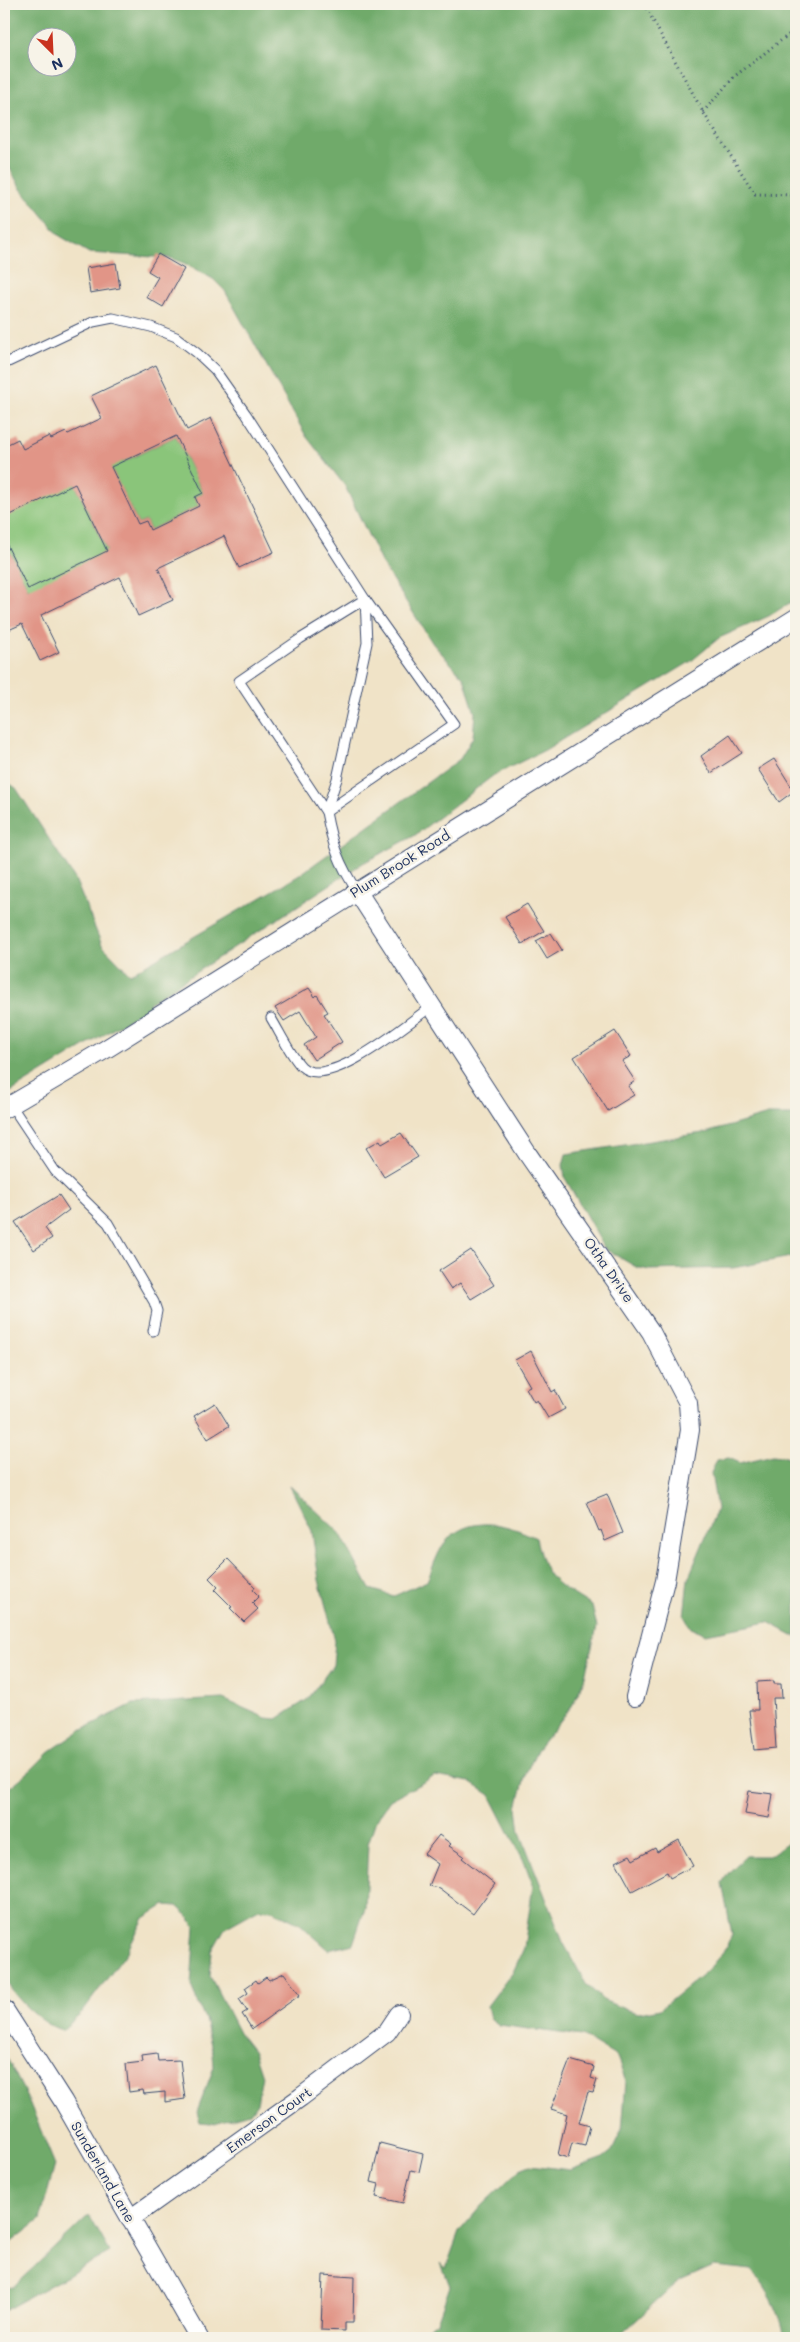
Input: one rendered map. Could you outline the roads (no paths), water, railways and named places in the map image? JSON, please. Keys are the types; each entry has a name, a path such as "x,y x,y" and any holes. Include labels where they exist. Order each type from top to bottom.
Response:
{"street":[{"name":"Plum Brook Road","path":"7,1107 106,1049 796,618"},
{"name":"Otha Drive","path":"357,891 527,1153 651,1332 688,1403 690,1430 665,1582 636,1697"},
{"name":"Sunderland Lane","path":"4,2009 63,2101 199,2338"},
{"name":"Emerson Court","path":"130,2219 301,2098 388,2032 399,2014"}],"lane":[{"path":"4,364 93,322 113,318 152,327 176,337 215,370 246,414 365,599 454,724 326,812"},
{"path":"357,891 342,868 331,840 326,812 239,681 300,639 365,599"},
{"path":"326,812 337,779 367,643 365,599"},
{"path":"271,1018 302,1067 311,1072 324,1072 336,1069 358,1058 432,1006"},
{"path":"7,1107 56,1171 108,1223 154,1302 157,1311 153,1331"}]}
